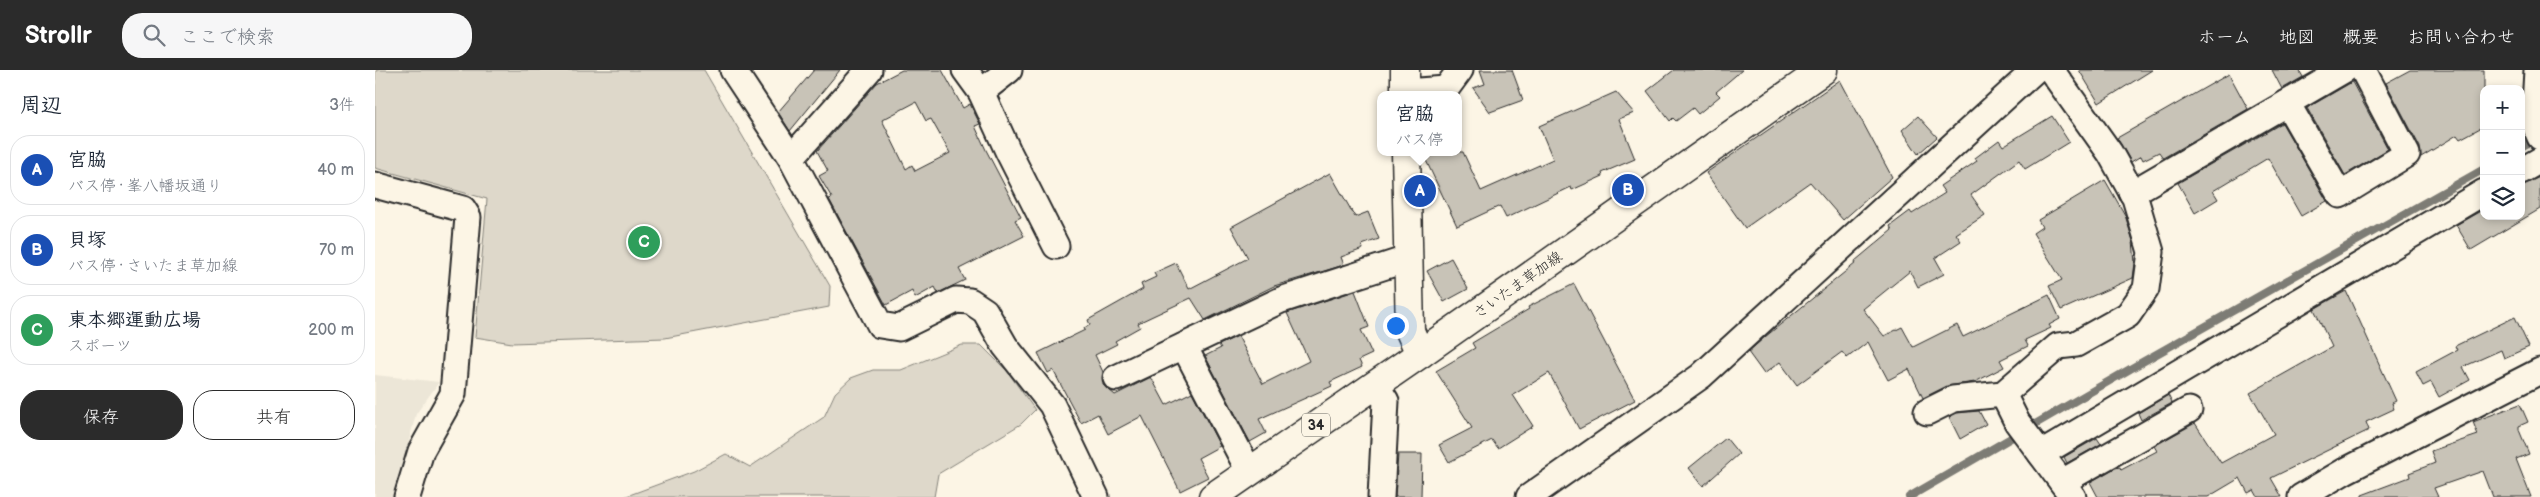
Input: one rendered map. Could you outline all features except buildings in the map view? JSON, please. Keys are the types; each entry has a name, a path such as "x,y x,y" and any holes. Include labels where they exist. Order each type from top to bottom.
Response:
{"main road":[{"name":"さいたま草加線","path":"1213,497 1421,354 1823,70"},
{"path":"1406,156 1410,331 1421,354"}],"street":[{"path":"733,70 791,158 880,326 899,328 956,300 970,301 985,311 1005,346 1052,405 1096,497"},
{"path":"791,158 869,70"},
{"path":"965,70 981,92 1056,246"},
{"path":"981,92 1009,70"},
{"path":"1405,86 1446,90 1460,70"},
{"path":"1529,497 1701,376 2035,70"},
{"path":"1927,412 1953,399 2003,394 2058,346 2076,344 2128,315 2146,288 2151,252 2132,193 2110,153 2051,70"},
{"path":"2132,193 2344,70"},
{"path":"2287,103 2340,195 2407,154 2363,70"},
{"path":"2537,70 2538,96 2534,123 2538,133"},
{"path":"2525,169 2540,160"},
{"path":"375,185 463,209 468,217 453,394 421,451 407,497"},
{"path":"2029,438 2060,441 2480,194"},
{"path":"1116,378 1281,300 1407,258"},
{"path":"1184,346 1249,471"},
{"path":"2301,497 2345,471 2540,371"},
{"path":"1376,385 1386,401 1381,497"},
{"path":"2003,394 2029,438 2067,489 2189,410"}],"shaded area":[{"path":"377,70 704,70 830,286 829,307 665,338 512,343 475,337 487,199 375,168 375,73"},
{"path":"962,345 981,345 1007,371 1035,410 1021,424 938,474 934,497 624,497 694,471 726,454 750,467 824,417 835,393 851,378 873,370 901,370"},
{"path":"375,375 439,382 416,414 394,497 375,497"}],"waterway":[{"path":"2525,145 2537,138"},
{"path":"1909,497 2137,365 2480,171"}],"place":[{"name":"貝塚","path":"1628,190"},
{"name":"宮脇","path":"1420,191"},
{"name":"東本郷運動広場","path":"644,242"}]}
